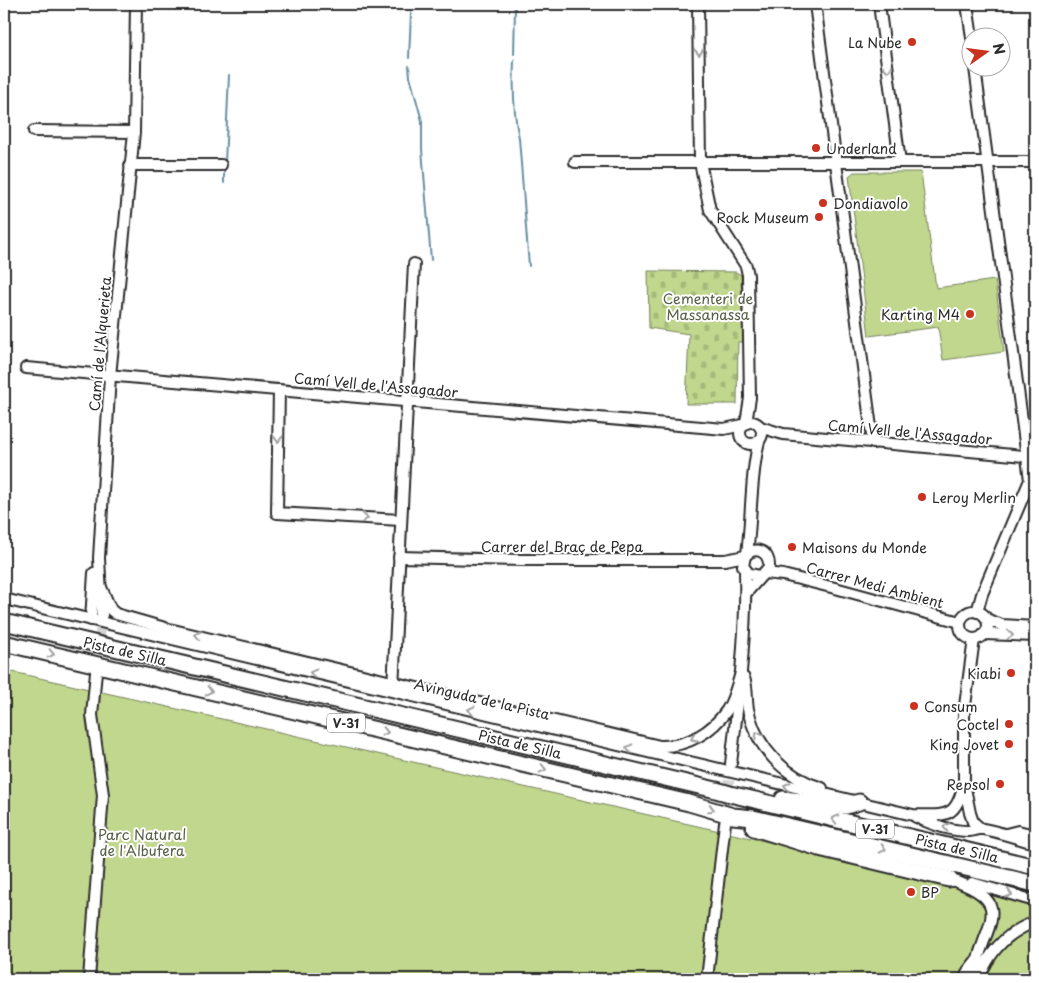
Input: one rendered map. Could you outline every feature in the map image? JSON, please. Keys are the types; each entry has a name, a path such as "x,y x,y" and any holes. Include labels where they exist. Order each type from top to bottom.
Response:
{"highway":[{"name":"Pista de Silla","path":"4,622 1035,867"},
{"name":"Pista de Silla","path":"4,643 689,803 729,819 754,818 1035,884"},
{"path":"716,790 732,787 790,800 846,806 859,802"},
{"path":"729,819 819,848 949,879"}],"street":[{"name":"Camí de l'Alquerieta","path":"102,615 99,558 110,376 134,132 136,4"},
{"path":"698,4 700,162 710,210 746,266 748,275 750,398 745,424 740,430 754,461"},
{"path":"815,4 874,443"},
{"path":"879,4 900,162"},
{"path":"967,4 971,28"},
{"path":"976,78 1032,457 1030,480 982,594 977,612"},
{"path":"34,131 134,132"},
{"path":"575,162 1035,162"},
{"path":"130,165 221,165"},
{"path":"393,687 414,264"},
{"name":"Camí Vell de l'Assagador","path":"26,368 724,429 745,424"},
{"path":"279,390 277,513 401,520"},
{"path":"731,764 741,673 746,593 745,562 750,531 754,461 762,433 750,398"},
{"path":"745,424 752,422 759,426"},
{"name":"Camí Vell de l'Assagador","path":"759,426 783,434 1032,457"},
{"name":"Camí Vell de l'Assagador","path":"724,429 743,440"},
{"name":"Camí Vell de l'Assagador","path":"759,440 783,434"},
{"path":"743,440 752,444 759,440"},
{"path":"750,531 758,550"},
{"path":"745,562 752,550 758,550 766,554 769,563 746,593"},
{"name":"Carrer del Braç de Pepa","path":"399,557 521,560 725,560 745,562"},
{"name":"Camí de l'Alquerieta","path":"91,620 94,573 99,558"},
{"path":"745,562 754,576 762,574"},
{"name":"Carrer Medi Ambient","path":"769,563 783,575"},
{"name":"Carrer Medi Ambient","path":"762,574 783,575 960,622"},
{"name":"Avinguda de la Pista","path":"100,585 106,601 111,610 116,614 214,644 912,815 940,815 954,810"},
{"name":"Avinguda de la Pista","path":"4,599 147,633 214,644"},
{"path":"1035,627 1002,625 986,619 977,612 966,613 960,622 962,632 968,638 974,639 984,634 1035,636"},
{"path":"984,634 987,626 986,619"},
{"path":"147,633 166,628"},
{"path":"974,639 964,713 964,784 961,798 954,810 977,825 1017,839 1035,843"},
{"path":"214,644 242,651"},
{"path":"89,979 102,795 92,715 96,672"},
{"path":"741,673 745,682 748,710 754,729 764,748 788,772 813,786 826,789 835,796"},
{"name":"Avinguda de la Pista","path":"393,687 660,746 671,746 683,744 696,737 709,729 718,720 733,698 741,673"},
{"path":"964,784 977,825"},
{"path":"912,815 927,822 968,831 977,825"},
{"path":"707,979 729,819"},
{"path":"1006,834 1018,831 1035,835"},
{"path":"949,879 964,881 1035,901"},
{"path":"949,879 976,889 984,895 989,903 992,916 977,959 974,979"},
{"path":"980,979 988,960 1002,941 1014,932 1035,922"},
{"path":"965,979 968,971 977,959"}],"green space":[{"path":"854,172 921,172 936,288 995,280 1004,352 943,360 938,327 869,336 849,176"},
{"name":"Cementeri de Massanassa","path":"648,271 736,272 741,275 743,342 738,342 737,404 686,404 689,334 649,328"},
{"name":"Parc Natural de l'Albufera","path":"4,670 1035,902 1035,979 4,979"}],"waterway":[{"path":"514,54 515,7"},
{"path":"409,58 411,13"},
{"path":"514,60 515,109 529,266"},
{"path":"409,66 410,77 422,121 422,149 431,260"},
{"path":"225,163 229,75"},
{"path":"224,168 224,183"}],"tunnel":[{"path":"96,669 102,615"},
{"path":"725,820 731,765"}],"place":[{"name":"La Nube","path":"912,42"},
{"name":"Underland","path":"816,148"},
{"name":"Dondiavolo","path":"823,203"},
{"name":"Rock Museum","path":"819,217"},
{"name":"Karting M4","path":"970,314"},
{"name":"Leroy Merlin","path":"922,497"},
{"name":"Maisons du Monde","path":"792,547"},
{"name":"Kiabi","path":"1011,673"},
{"name":"Consum","path":"914,706"},
{"name":"Coctel","path":"1009,724"},
{"name":"King Jovet","path":"1009,744"},
{"name":"Repsol","path":"1000,784"},
{"name":"BP","path":"911,892"}]}
